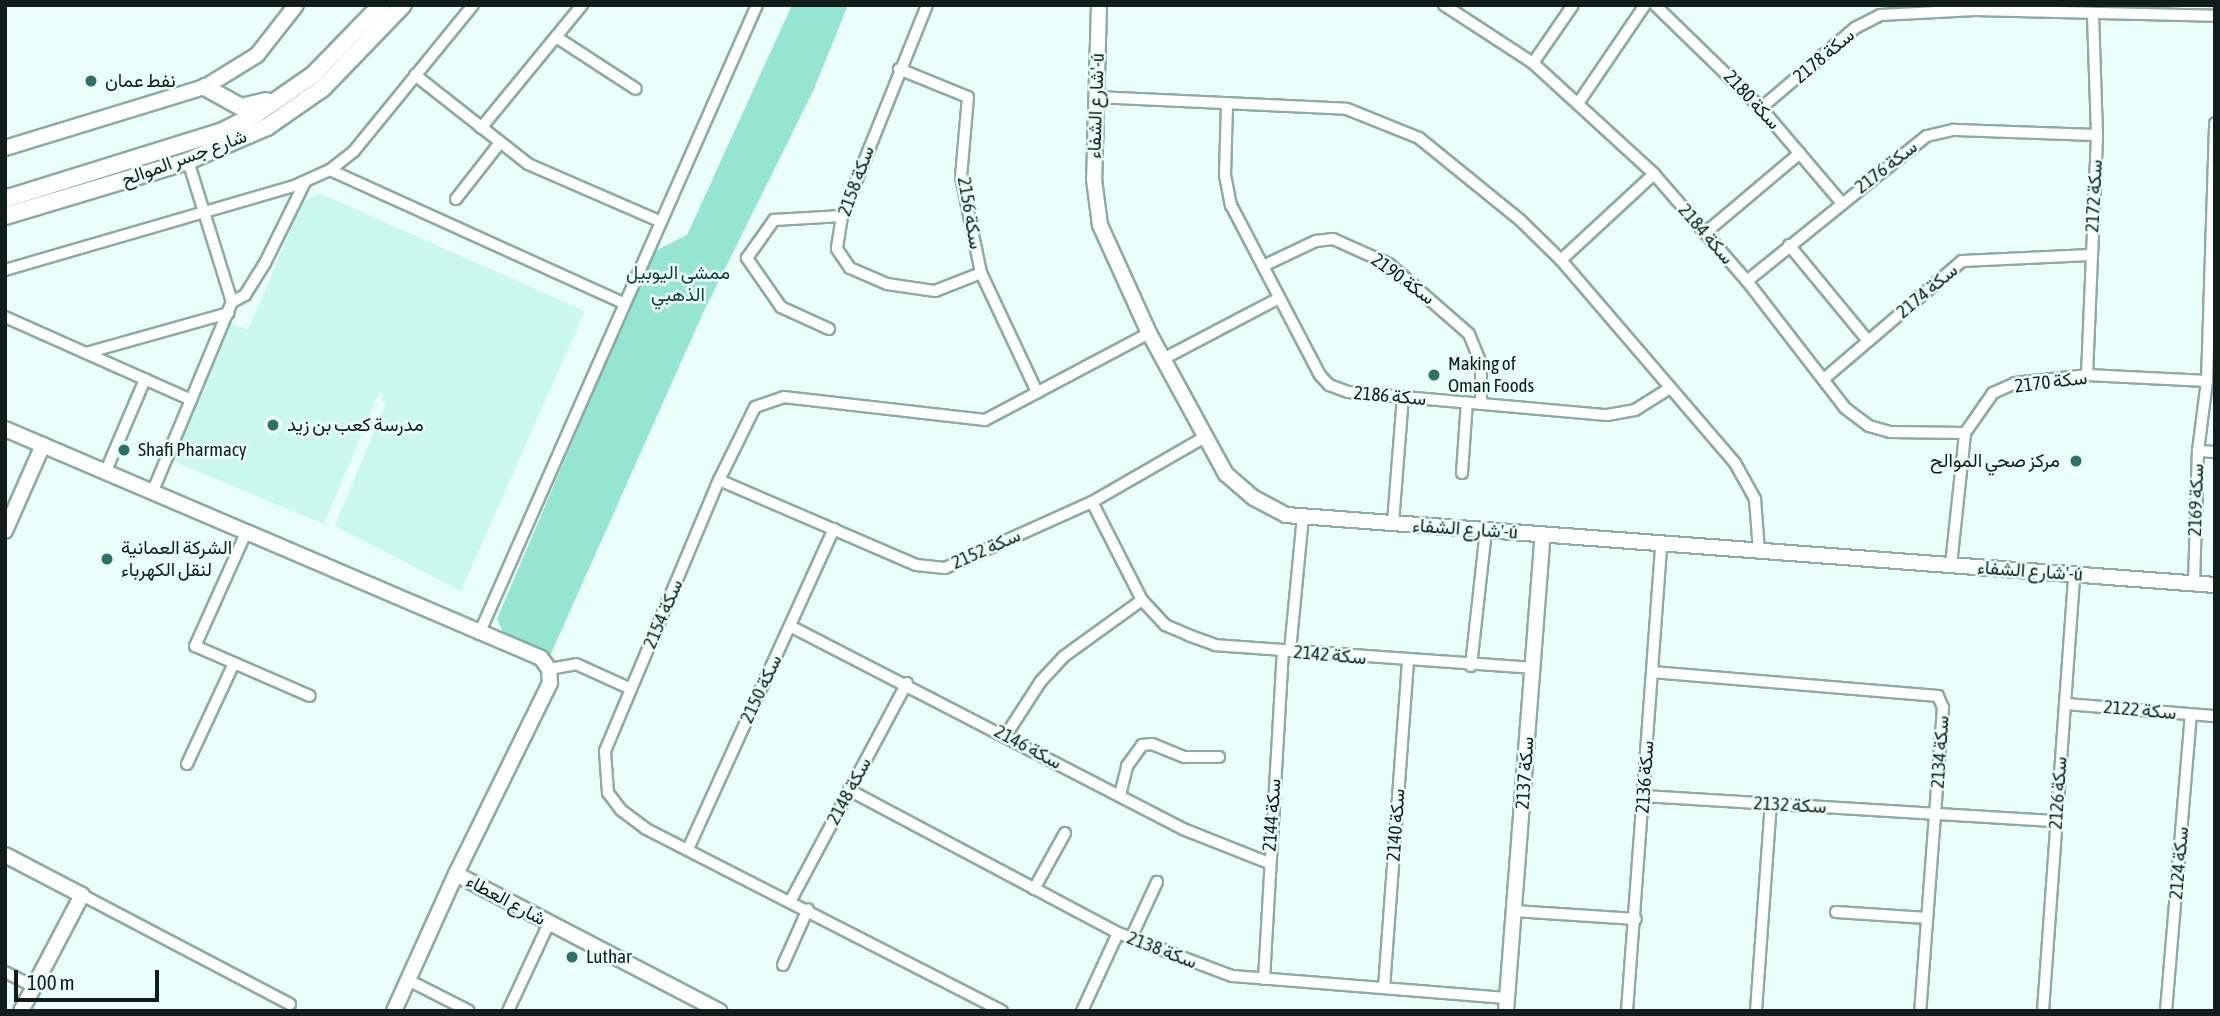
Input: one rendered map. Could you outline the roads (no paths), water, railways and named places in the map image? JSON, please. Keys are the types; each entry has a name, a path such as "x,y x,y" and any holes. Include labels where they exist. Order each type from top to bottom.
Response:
{"main road":[{"name":"شارع جسر الموالح","path":"5,199 223,131 292,92 381,5"},
{"name":"شارع جسر الموالح","path":"5,216 188,161 230,145 300,106 378,36 403,5"},
{"path":"205,87 241,107 292,92"}],"street":[{"path":"5,148 205,87 257,55 296,5"},
{"path":"5,270 305,182 330,170 354,151 473,5"},
{"path":"481,128 582,5"},
{"path":"479,634 757,5"},
{"name":"سكة 2158","path":"927,5 842,216 837,249 850,268 887,284 935,291 981,273"},
{"name":"شارع الشفاء'-ú","path":"1099,5 1094,179 1100,225 1149,333 1226,474 1254,498 1286,515 2215,585"},
{"name":"سكة 2184","path":"1444,5 1533,63 1579,102 1654,174 1747,281 1825,378 1844,408 1869,426 1890,432 1965,433"},
{"path":"1533,63 1573,5"},
{"path":"1579,102 1645,5"},
{"name":"سكة 2180","path":"1655,5 1761,108 1841,202"},
{"name":"سكة 2178","path":"1761,108 1855,28 1880,15 1975,8 2093,16 2215,16"},
{"name":"سكة 2172","path":"2087,375 2097,135 2093,16"},
{"path":"556,37 636,89"},
{"name":"سكة 2156","path":"899,69 968,97 961,177 981,273 1037,392"},
{"path":"415,75 499,144 539,170 659,222"},
{"path":"1096,97 1347,109 1419,138 1520,220 1561,260 1668,389 1735,463 1755,499 1759,551"},
{"name":"سكة 2186","path":"1227,104 1228,196 1279,298 1329,385 1348,392 1614,415 1635,410 1668,389"},
{"name":"سكة 2169","path":"2194,584 2198,451 2207,381 2215,123"},
{"name":"سكة 2176","path":"1747,281 1841,202 1927,136 1954,130 2097,135"},
{"path":"456,199 499,144"},
{"path":"1705,233 1800,153"},
{"path":"152,494 230,307 205,212 188,161"},
{"path":"330,170 623,303"},
{"path":"1561,260 1654,174"},
{"path":"86,353 230,307 244,295 265,263 305,182"},
{"path":"829,328 781,307 747,257 774,219 842,216"},
{"name":"سكة 2190","path":"1263,266 1316,241 1333,239 1389,264 1469,334 1481,364 1481,404"},
{"path":"1789,245 1868,341"},
{"name":"سكة 2174","path":"1825,378 1962,261 2091,255"},
{"path":"1163,359 1279,298"},
{"path":"5,317 191,400"},
{"name":"سكة 2154","path":"1002,1011 791,900 645,828 621,810 608,793 605,751 719,480 755,407 784,397 985,420 1149,333"},
{"name":"سكة 2170","path":"1951,565 1965,433 1993,393 2015,383 2087,375 2207,381"},
{"path":"105,472 145,379"},
{"path":"1393,523 1404,397"},
{"path":"1462,473 1467,402"},
{"path":"5,429 245,535 541,658 550,669 576,664 631,689"},
{"name":"سكة 2152","path":"719,480 916,565 945,568 1092,502 1205,437"},
{"path":"5,531 43,445"},
{"path":"2198,451 2215,453"},
{"name":"سكة 2142","path":"1092,502 1142,600 1165,625 1206,642 1408,663 1533,668"},
{"name":"سكة 2144","path":"1264,979 1269,863 1287,651 1303,516"},
{"name":"سكة 2150","path":"688,849 834,529"},
{"path":"1471,666 1486,530"},
{"path":"245,535 195,646 310,696"},
{"name":"سكة 2137","path":"1507,1004 1543,535"},
{"name":"سكة 2136","path":"1627,1011 1636,919 1661,543"},
{"name":"سكة 2126","path":"2043,1011 2074,575"},
{"path":"1006,735 1041,681 1062,657 1142,600"},
{"name":"سكة 2146","path":"790,626 907,683 1183,829 1269,863"},
{"path":"187,764 234,663"},
{"name":"سكة 2140","path":"1384,988 1408,663"},
{"name":"شارع العطاء","path":"550,669 550,683 456,873 719,1011"},
{"name":"سكة 2134","path":"1652,672 1937,696 1943,708 1920,1011"},
{"name":"سكة 2148","path":"791,900 907,683"},
{"name":"سكة 2122","path":"2065,704 2215,716"},
{"name":"سكة 2124","path":"2166,1011 2191,715"},
{"path":"1120,795 1127,766 1142,745 1152,744 1185,757 1219,757"},
{"name":"سكة 2138","path":"849,790 1118,933 1231,976 1384,988 1507,1004"},
{"name":"سكة 2132","path":"1644,796 2056,821"},
{"path":"1756,1011 1771,804"},
{"path":"1034,889 1065,833"},
{"path":"5,855 290,1004"},
{"path":"394,1011 456,873"},
{"path":"1131,938 1157,882"},
{"path":"21,1011 82,895"},
{"path":"783,965 808,909"},
{"path":"1514,911 1636,919"},
{"path":"1836,912 1927,918"},
{"path":"508,1011 549,923"},
{"path":"1082,1011 1118,933"},
{"path":"5,972 33,986"},
{"path":"408,980 470,1011"}],"place":[{"name":"نفط عمان","path":"91,81"},
{"name":"Making of Oman Foods","path":"1434,375"},
{"name":"مدرسة كعب بن زيد","path":"273,425"},
{"name":"Shafi Pharmacy","path":"124,450"},
{"name":"مركز صحي الموالح","path":"2076,461"},
{"name":"الشرکة العمانیة لنقل الکهرباء","path":"107,559"},
{"name":"Luthar","path":"572,957"}],"park label":[{"name":"ممشى اليوبيل الذهبي","path":"678,284"}]}
